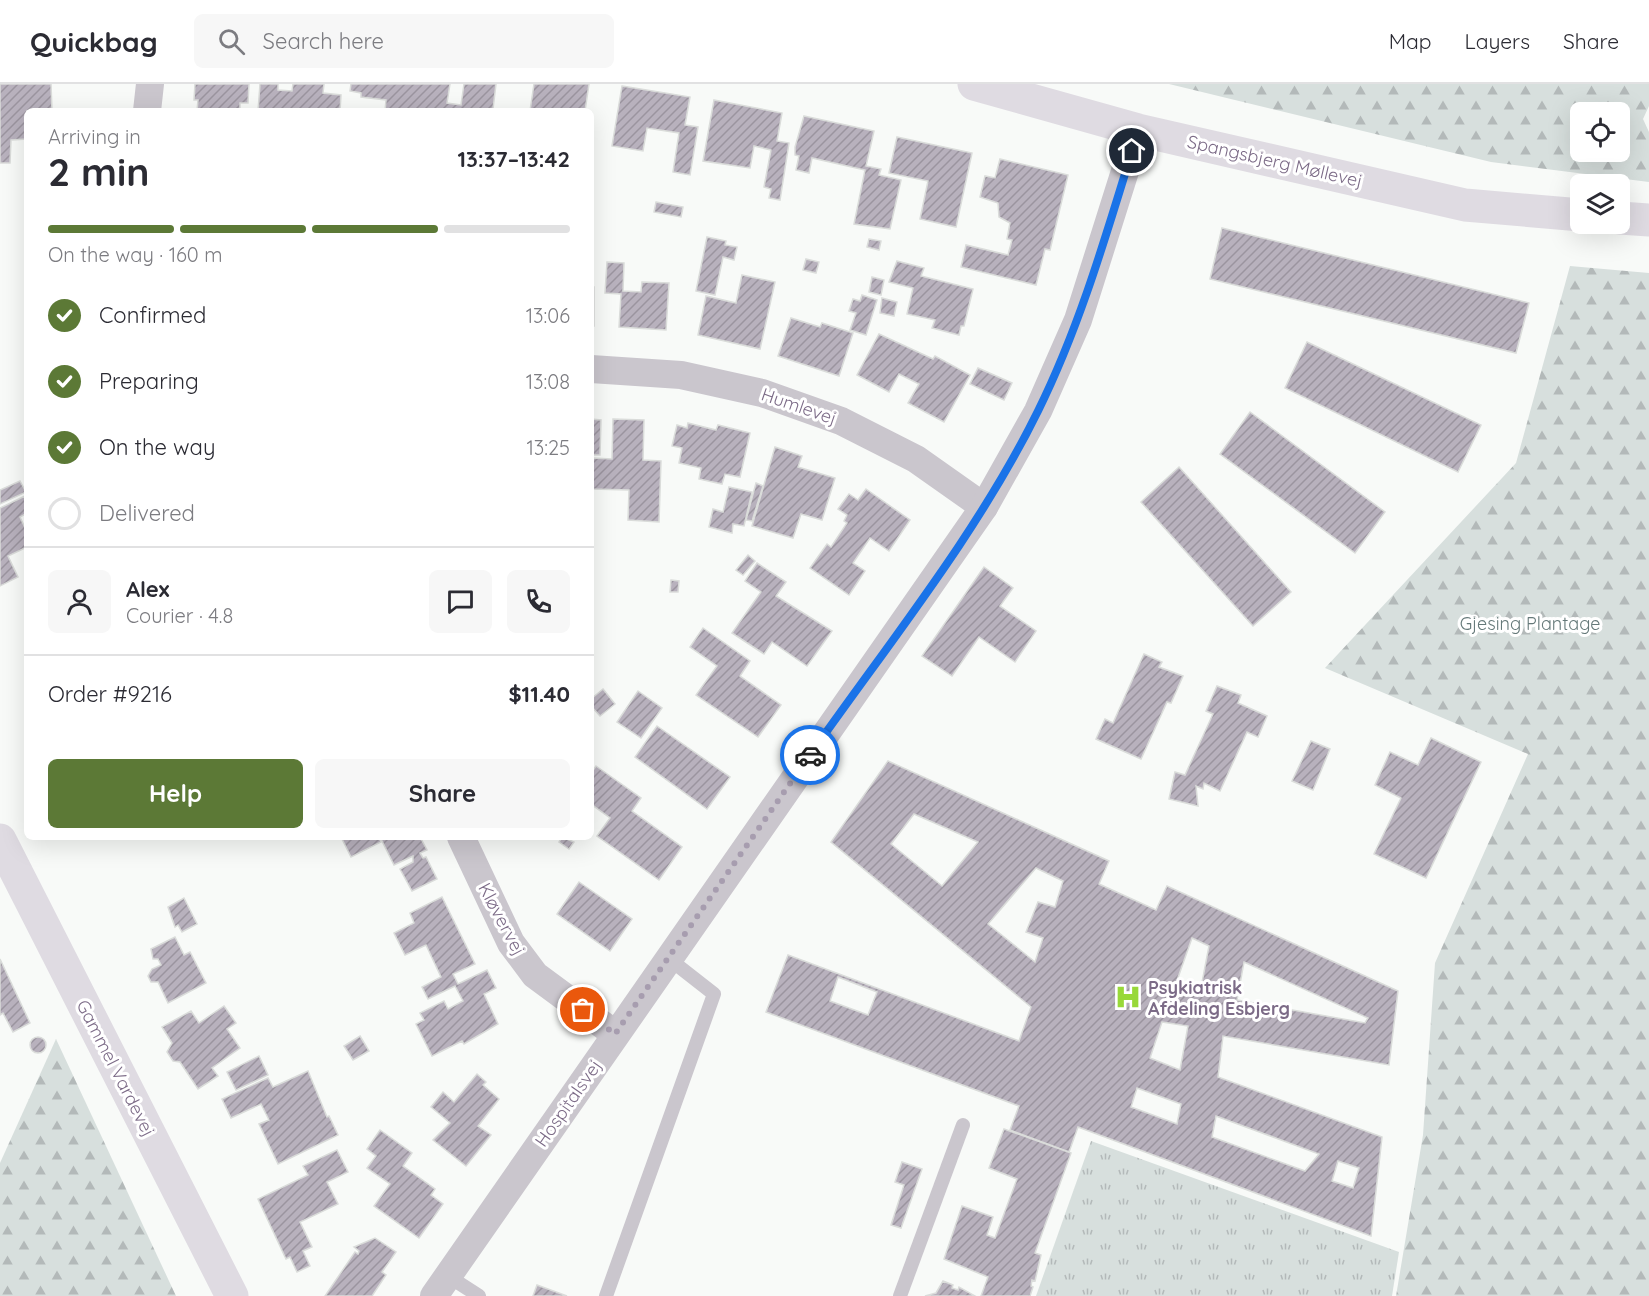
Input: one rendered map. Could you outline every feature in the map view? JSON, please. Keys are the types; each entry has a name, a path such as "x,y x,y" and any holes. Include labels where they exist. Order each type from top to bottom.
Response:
{"street":[{"path":"147,108 150,84"},
{"name":"Spangsbjerg Møllevej","path":"974,84 1138,130 1465,205 1570,214"},
{"name":"Hospitalsvej","path":"441,1286 984,507 1038,411 1078,320 1138,130"},
{"path":"1630,219 1649,220"},
{"name":"Humlevej","path":"594,369 681,375 762,393 841,421 915,459 984,507"},
{"name":"Gammel Vardevej","path":"0,840 232,1296"},
{"name":"Kløvervej","path":"462,840 511,943 535,975 615,1034"}],"lane":[{"path":"606,1296 714,994 668,958"},
{"path":"900,1296 963,1125"},
{"path":"441,1286 479,1296"}],"green space":[{"path":"1169,84 1649,84 1649,106 1643,119 1649,132 1649,182 1630,180 1630,174 1586,174 1491,162"},
{"name":"Gjesing Plantage","path":"1570,266 1649,273 1649,1296 1396,1296 1423,1135 1435,963 1528,754 1325,668 1516,463"},
{"path":"56,1039 176,1296 0,1296 0,1163"},
{"path":"1091,1141 1399,1252 1392,1296 1036,1296"}],"building":[{"path":"0,84 51,84 52,108 24,108 24,139 11,140 10,163 0,163"},
{"path":"195,84 249,84 248,103 240,103 240,108 197,108 198,100 194,100"},
{"path":"260,84 278,84 278,90 292,91 293,84 324,84 323,93 341,95 340,108 258,108"},
{"path":"351,84 450,84 447,103 461,105 464,84 496,84 493,108 385,108 386,100 361,97 361,93 350,91"},
{"path":"534,84 589,84 585,108 530,108"},
{"path":"622,86 690,97 685,125 698,127 690,175 673,172 679,133 647,128 643,151 612,146"},
{"path":"714,100 782,113 777,141 789,143 780,200 769,198 771,189 764,187 771,150 754,146 750,168 703,161"},
{"path":"804,116 874,131 866,166 881,169 879,175 901,180 890,229 854,224 865,170 812,158 809,173 796,170 799,156 795,155 795,147"},
{"path":"897,137 972,153 956,227 920,219 928,181 889,173"},
{"path":"1000,159 1068,175 1050,250 1045,249 1036,285 961,267 966,245 1008,255 1012,240 1007,239 1010,223 999,217 998,203 980,197 985,176 995,178"},
{"path":"656,202 683,207 681,217 654,212"},
{"path":"1222,228 1529,303 1516,353 1210,279"},
{"path":"707,237 726,241 725,245 737,247 734,260 723,257 715,295 696,291"},
{"path":"869,239 881,241 879,250 867,247"},
{"path":"806,259 819,262 816,273 803,270"},
{"path":"897,261 924,268 921,276 973,289 964,326 961,326 959,335 932,328 935,320 907,314 913,288 889,282"},
{"path":"607,262 624,263 623,291 641,292 642,282 669,283 666,330 619,327 621,294 605,293"},
{"path":"742,275 775,282 760,349 698,335 706,296 736,303"},
{"path":"872,277 884,280 881,295 869,292"},
{"path":"862,295 877,300 866,335 850,330 856,313 849,311 853,299 860,301"},
{"path":"882,298 897,302 894,316 880,313"},
{"path":"791,318 820,327 822,323 853,333 839,376 778,356"},
{"path":"879,334 933,359 935,356 970,375 944,422 908,403 919,384 899,374 889,392 857,375"},
{"path":"1307,342 1481,425 1458,472 1285,388"},
{"path":"978,368 1012,383 1004,400 970,384"},
{"path":"1250,412 1385,512 1355,553 1220,454"},
{"path":"594,419 601,420 600,455 594,455"},
{"path":"613,419 644,420 643,460 661,461 659,522 628,520 629,490 594,489 594,458 612,459"},
{"path":"688,423 716,430 718,425 750,433 740,477 725,474 722,484 699,479 701,468 679,463 682,448 672,446 677,425 687,428"},
{"path":"775,447 802,456 798,467 835,478 822,520 801,514 793,538 752,526"},
{"path":"1179,467 1291,592 1253,626 1141,502"},
{"path":"20,481 24,493 0,504 0,490"},
{"path":"756,483 763,486 752,521 746,520"},
{"path":"729,487 752,492 744,526 733,524 732,533 709,527 713,509 723,512"},
{"path":"866,489 910,520 889,551 870,538 853,563 865,571 849,595 810,568 827,544 831,547 847,523 844,521 847,515 838,509 849,494 858,500"},
{"path":"24,496 24,515 20,517 24,526 24,548 8,556 18,577 0,586 0,508"},
{"path":"748,555 755,561 743,575 736,570"},
{"path":"757,563 786,582 776,596 832,631 807,666 772,642 764,654 732,633 761,592 745,581"},
{"path":"984,567 1013,588 1000,606 1036,631 1015,662 979,637 952,676 922,656"},
{"path":"671,580 679,581 678,592 670,592"},
{"path":"703,628 750,661 740,676 781,705 758,737 696,695 717,666 690,647"},
{"path":"1144,654 1162,662 1159,667 1183,676 1171,703 1167,702 1141,759 1096,739 1105,719 1113,723"},
{"path":"1217,686 1241,695 1238,703 1267,716 1258,737 1247,732 1220,791 1204,783 1203,789 1196,786 1198,806 1169,799 1175,772 1185,775 1213,714 1206,711"},
{"path":"603,689 615,704 600,716 594,709 594,696"},
{"path":"638,691 662,708 641,738 617,722"},
{"path":"657,726 730,777 707,809 635,757"},
{"path":"1431,738 1481,762 1426,878 1374,854 1401,798 1375,785 1390,752 1418,765"},
{"path":"1311,741 1330,749 1313,790 1292,781"},
{"name":"Psykiatrisk Afdeling Esbjerg","path":"888,761 1109,861 1099,884 1156,910 1167,886 1398,991 1389,1065 1223,1036 1218,1077 1382,1137 1371,1236 1078,1127 1069,1152 1010,1130 1019,1106 766,1012 788,955 1019,1041 1031,1007 831,842","holes":["914,814 978,842 942,886 891,844","1036,868 1063,881 1055,907 1038,902 1026,932 1043,938 1035,962 988,924","1192,938 1209,946 1200,993 1174,989","1244,962 1368,1018 1365,1023 1237,1000","838,977 877,992 868,1015 830,1001","1162,1022 1188,1026 1180,1070 1150,1058","1137,1088 1181,1104 1177,1124 1131,1107","1216,1116 1319,1154 1305,1171 1212,1137","1338,1161 1359,1168 1353,1188 1332,1181"]},
{"path":"596,766 641,798 632,811 682,847 659,880 597,836 610,818 594,806 594,769"},
{"path":"342,840 380,840 381,842 351,857"},
{"path":"382,840 422,840 427,850 420,853 423,858 426,857 437,879 412,891 400,869 413,862 413,856 394,865"},
{"path":"569,840 574,842 569,849 559,842"},
{"path":"579,882 632,919 610,951 557,914"},
{"path":"442,897 475,964 453,974 458,984 487,970 496,988 484,994 498,1024 464,1044 462,1041 432,1056 416,1024 424,1020 420,1013 444,1001 448,1009 463,1001 455,986 428,999 422,987 441,977 426,945 405,955 394,933 414,923 410,913"},
{"path":"184,898 197,924 182,932 178,925 175,927 168,907"},
{"path":"175,937 184,955 190,952 206,983 168,1003 158,982 151,982 148,976 152,969 161,965 158,959 153,959 151,949"},
{"path":"0,959 30,1023 13,1032 3,1013 0,1015"},
{"path":"224,1006 236,1023 227,1029 240,1048 212,1068 218,1076 198,1089 180,1062 173,1061 167,1052 172,1043 162,1027 191,1011 199,1023"},
{"path":"360,1036 369,1051 353,1060 344,1046"},
{"path":"38,1037 46,1045 38,1053 30,1045"},
{"path":"259,1056 268,1075 236,1090 227,1072"},
{"path":"308,1071 327,1117 329,1116 338,1135 278,1164 259,1124 269,1120 261,1104 231,1118 222,1099 268,1078 273,1087"},
{"path":"477,1074 486,1082 483,1085 499,1099 478,1126 491,1135 466,1166 433,1140 450,1123 431,1107 443,1092 454,1102"},
{"path":"1004,1129 1071,1153 1035,1253 1041,1255 1035,1281 1032,1280 1031,1286 1033,1287 1030,1296 981,1296 988,1277 944,1259 962,1206 993,1217 987,1235 995,1238 1017,1179 989,1168"},
{"path":"380,1130 412,1153 403,1166 435,1189 431,1195 443,1204 419,1238 374,1206 390,1184 367,1168 376,1156 367,1149"},
{"path":"337,1150 348,1172 327,1182 338,1204 300,1222 312,1247 303,1251 310,1266 297,1272 290,1257 286,1259 258,1199 308,1175 303,1166"},
{"path":"902,1162 922,1169 901,1228 891,1225 904,1185 895,1182"},
{"path":"375,1238 396,1252 382,1272 386,1275 372,1296 325,1296 355,1252 358,1254 359,1251 354,1247"},
{"path":"943,1281 953,1285 952,1288 958,1290 959,1287 975,1296 925,1296 936,1293"},
{"path":"537,1285 567,1296 533,1296"}],"way so far":[{"path":"583,1010 615,1034 810,755"}],"place":[{"name":"Psykiatrisk Afdeling Esbjerg","path":"1128,997"}],"route":[{"path":"810,755 984,507 1038,411 1078,320 1132,151"}]}
